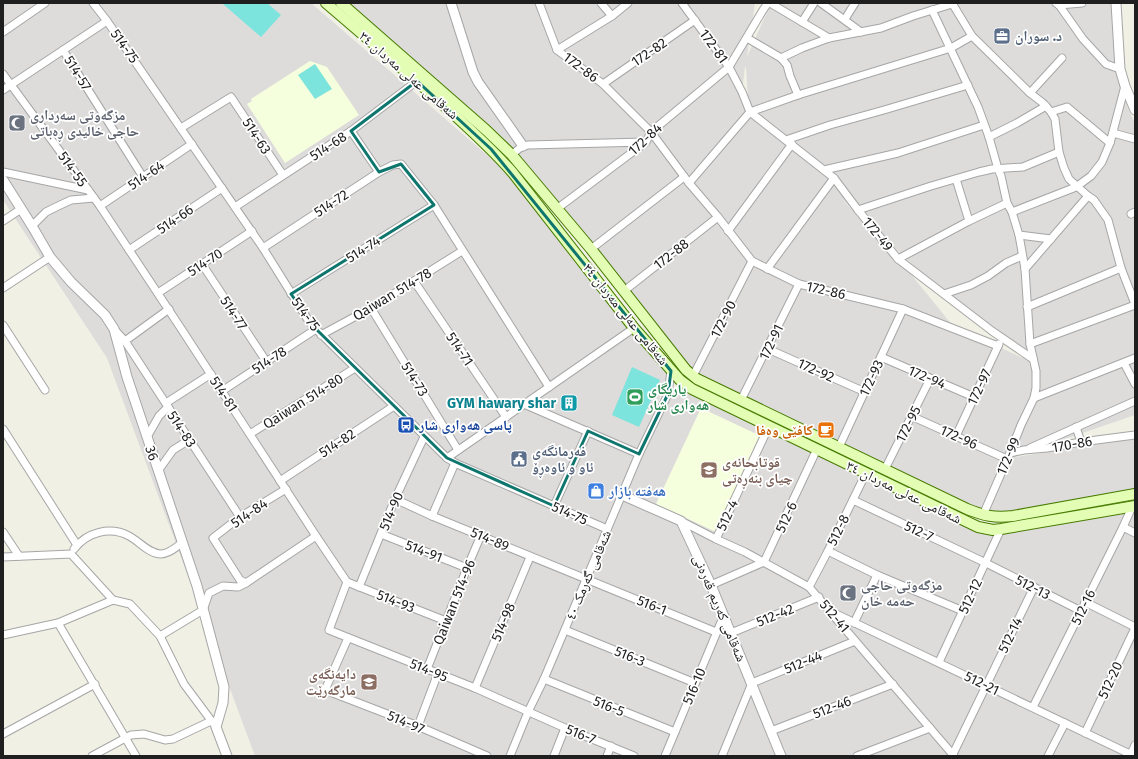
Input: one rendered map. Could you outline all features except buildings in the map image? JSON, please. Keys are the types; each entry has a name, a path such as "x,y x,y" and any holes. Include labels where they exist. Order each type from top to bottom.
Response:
{"main road":[{"name":"شەقامی عەلی مەردان ٣٤","path":"326,3 417,81 503,160 634,328 680,380 701,395 817,449 972,525 984,529 1001,529 1133,507"},
{"name":"شەقامی عەلی مەردان ٣٤","path":"341,3 486,130 512,155 558,208 686,370 697,379 967,509 983,515 996,517 1013,516 1135,494"},
{"path":"604,288 615,279"},
{"path":"616,304 626,293"}],"street":[{"path":"3,32 45,3"},
{"name":"514-75","path":"93,3 252,231 308,320 316,329 424,437 454,463 607,529"},
{"path":"451,3 473,72 478,82 523,146"},
{"name":"172-86","path":"539,3 557,50 603,84 651,132 686,180 718,217 752,261 799,284 903,309 998,346"},
{"path":"601,3 612,16"},
{"path":"557,50 612,16 628,3"},
{"name":"172-81","path":"682,3 729,67 742,92 750,112"},
{"path":"729,67 762,10 769,3 829,38"},
{"path":"802,22 814,3"},
{"path":"821,3 861,32"},
{"path":"845,19 855,3"},
{"path":"781,58 829,38 881,28 952,3 972,36 1048,109 1055,120 1059,152 1069,179 1094,200 1108,220 1121,268 1135,305 1030,344"},
{"path":"1058,4 1082,3"},
{"path":"1116,3 1120,69 1135,110"},
{"path":"1058,4 1083,39 1106,64 1120,69"},
{"name":"172-99","path":"932,10 978,107 1001,176 1007,203 1012,212 1019,235 1028,307 1030,344 1036,371 1034,398 983,515"},
{"name":"172-82","path":"603,84 695,20"},
{"path":"3,90 107,21"},
{"path":"591,249 686,180 750,112 798,95 951,48 972,36"},
{"path":"747,38 781,58 787,65 798,95"},
{"name":"514-57","path":"63,50 143,177"},
{"path":"1030,93 1062,58"},
{"name":"172-84","path":"558,208 646,142 651,132 729,67"},
{"name":"514-55","path":"3,74 100,206"},
{"name":"514-68","path":"235,207 351,132 417,81"},
{"path":"728,231 789,142 830,125 968,85"},
{"path":"1012,212 1078,186 1091,176 1102,162 1110,143 1125,86"},
{"name":"514-63","path":"181,128 231,96 283,176"},
{"path":"989,137 1048,109 1067,107 1110,143"},
{"name":"172-49","path":"750,112 834,178 898,259 1001,337 1033,359"},
{"path":"824,170 898,153 984,125"},
{"path":"351,132 379,172"},
{"path":"1112,133 1135,139"},
{"path":"512,155 523,146 646,142"},
{"name":"514-64","path":"100,206 192,144"},
{"path":"858,210 931,186 986,171 1023,167 1059,152"},
{"name":"514-72","path":"263,248 379,172 393,165 401,164 434,205"},
{"path":"3,172 88,190"},
{"path":"767,268 834,178"},
{"path":"956,179 969,222"},
{"name":"36","path":"3,180 50,257 71,282 105,315 114,329 127,378 197,586 224,687 223,703 214,724"},
{"name":"514-66","path":"129,250 222,188"},
{"path":"1024,269 1088,196"},
{"path":"32,226 46,212 56,207 72,200 94,198"},
{"path":"898,259 1007,203"},
{"path":"434,205 549,387"},
{"name":"514-74","path":"292,294 434,205"},
{"name":"514-81","path":"100,206 347,582"},
{"path":"3,221 21,209"},
{"name":"172-88","path":"626,293 718,217"},
{"name":"514-70","path":"158,293 252,231"},
{"path":"1019,235 1051,238"},
{"name":"Qaiwan 514-78","path":"322,335 371,308 462,251"},
{"path":"944,294 971,285 988,276 1006,263 1022,256"},
{"path":"3,288 50,257"},
{"name":"172-90","path":"693,376 752,261"},
{"name":"514-77","path":"202,264 266,362"},
{"path":"1028,307 1121,268"},
{"name":"514-71","path":"414,280 506,417"},
{"name":"172-91","path":"741,400 768,349 799,284"},
{"name":"514-73","path":"371,308 458,450"},
{"path":"125,341 169,309"},
{"name":"172-93","path":"839,447 903,309"},
{"path":"3,325 45,390"},
{"path":"447,458 634,328"},
{"name":"514-83","path":"114,329 125,341 240,517"},
{"name":"514-78","path":"222,391 316,329"},
{"name":"172-97","path":"956,436 1001,337"},
{"name":"172-92","path":"768,349 865,392"},
{"name":"172-94","path":"881,357 974,397"},
{"path":"1034,398 1135,358"},
{"path":"1124,363 1135,384"},
{"name":"Qaiwan 514-80","path":"250,434 355,368"},
{"name":"شەقامی گەرمک ٤٠","path":"668,394 672,371"},
{"path":"147,437 167,405 211,374"},
{"name":"172-95","path":"885,469 930,379"},
{"name":"شەقامی گەرمک ٤٠","path":"510,756 639,454 668,394 680,380"},
{"path":"1024,450 1135,401"},
{"path":"524,404 639,454"},
{"name":"514-82","path":"280,481 394,406"},
{"name":"172-96","path":"912,416 956,436 1008,456"},
{"name":"512-4","path":"716,539 769,426"},
{"path":"1076,427 1081,442"},
{"path":"3,429 77,545"},
{"path":"554,506 588,431"},
{"name":"170-86","path":"1008,456 1024,450 1135,435"},
{"name":"514-90","path":"359,587 395,499 424,437"},
{"path":"158,471 173,450 189,440"},
{"name":"512-6","path":"764,562 817,449"},
{"path":"432,516 454,463"},
{"name":"512-8","path":"809,587 866,473"},
{"name":"514-84","path":"246,583 240,580 213,538 240,517 286,489"},
{"path":"622,495 681,521"},
{"name":"514-89","path":"395,499 432,516 586,578"},
{"name":"512-7","path":"852,500 986,562"},
{"name":"512-16","path":"1033,707 1133,507"},
{"name":"512-41","path":"681,521 764,562 809,587 953,755"},
{"name":"شەقامی کەریم قەرەنی","path":"681,521 724,615 781,756"},
{"path":"1123,527 1135,533"},
{"name":"512-12","path":"939,662 1001,529"},
{"path":"71,554 77,545 88,535 103,531 118,532 130,536 152,552 160,554 169,552 182,543"},
{"path":"3,532 19,556"},
{"name":"514-91","path":"381,534 467,568"},
{"name":"Qaiwan 514-96","path":"427,669 481,535"},
{"path":"160,636 203,610 209,593 223,586 238,587 246,583 316,536"},
{"path":"828,551 877,575 963,611"},
{"path":"3,557 71,554 113,600 130,604 160,636 184,684 214,724 227,756"},
{"name":"514-98","path":"475,688 530,556"},
{"path":"711,585 764,562"},
{"name":"512-13","path":"986,562 1081,612"},
{"path":"854,623 877,575"},
{"name":"516-1","path":"586,578 716,632"},
{"name":"514-93","path":"347,582 446,621"},
{"name":"514-95","path":"347,582 329,630 475,688 528,712"},
{"name":"512-14","path":"953,755 1034,587"},
{"name":"512-42","path":"731,633 819,597"},
{"path":"4,633 58,623 113,600"},
{"path":"1085,602 1135,627"},
{"name":"512-21","path":"830,611 986,684 1132,755"},
{"name":"516-10","path":"665,756 724,615"},
{"path":"58,623 136,756"},
{"name":"512-20","path":"1085,733 1135,627"},
{"name":"516-3","path":"565,630 695,683"},
{"name":"514-97","path":"348,638 325,690 406,721 487,756"},
{"name":"512-44","path":"752,683 855,641"},
{"path":"418,726 438,673"},
{"name":"516-5","path":"544,679 675,732"},
{"path":"722,756 752,683"},
{"path":"3,734 95,684"},
{"name":"512-46","path":"771,731 893,684"},
{"name":"516-7","path":"528,712 634,756"},
{"path":"1048,756 1065,723"},
{"path":"92,756 131,735 144,734 165,740 173,739 214,724"},
{"path":"554,756 565,728"},
{"path":"857,756 930,728"},
{"path":"1132,755 1135,745"},
{"path":"607,756 611,746"}],"highlighted area":[{"path":"417,81 491,149 671,371 668,394 639,454 588,431 554,506 447,458 316,329 291,294 434,205 401,164 379,172 351,131"}],"shaded area":[{"path":"3,3 311,3 523,186 671,371 534,699 622,495 680,380 998,536 1034,524 1135,513 1135,756 255,756 107,358 3,200"},
{"path":"223,3 267,3 281,15 261,37"},
{"path":"338,3 755,3 747,57 771,3 1114,3 1117,71 1128,109 1135,123 1135,415 1010,458 1135,438 1135,489 1095,502 983,515 693,376 512,155","holes":["746,67 748,98 742,91","841,198 961,311 1024,347 1023,358 953,326 905,267"]},
{"path":"310,61 327,67 359,115 285,163 247,104 252,101 251,99"},
{"path":"315,64 332,89 315,99 298,75"},
{"name":"یاریگای هەواری شار","path":"632,367 660,380 639,427 612,415"},
{"name":"قوتابحانەی چیای بنەڕەتی","path":"701,408 763,437 716,532 656,504"}],"place":[{"name":"د. سوران","path":"1002,36"},
{"name":"مزگەوتی سەرداری حاجی خالیدی ڕەباتی","path":"17,123"},
{"name":"یاریگای هەواری شار","path":"635,397"},
{"name":"GYM hawary shar","path":"569,403"},
{"name":"پاسی هەواری شار","path":"406,425"},
{"name":"کافێی وەفا","path":"826,430"},
{"name":"فەرمانگەی ئاو و ئاوەڕۆ","path":"519,459"},
{"name":"قوتابحانەی چیای بنەڕەتی","path":"709,470"},
{"name":"هەفتە بازار","path":"596,491"},
{"name":"مزگەوتی حاجی حەمە خان","path":"848,593"},
{"name":"دایەنگەی مارگەرێت","path":"369,682"}]}
